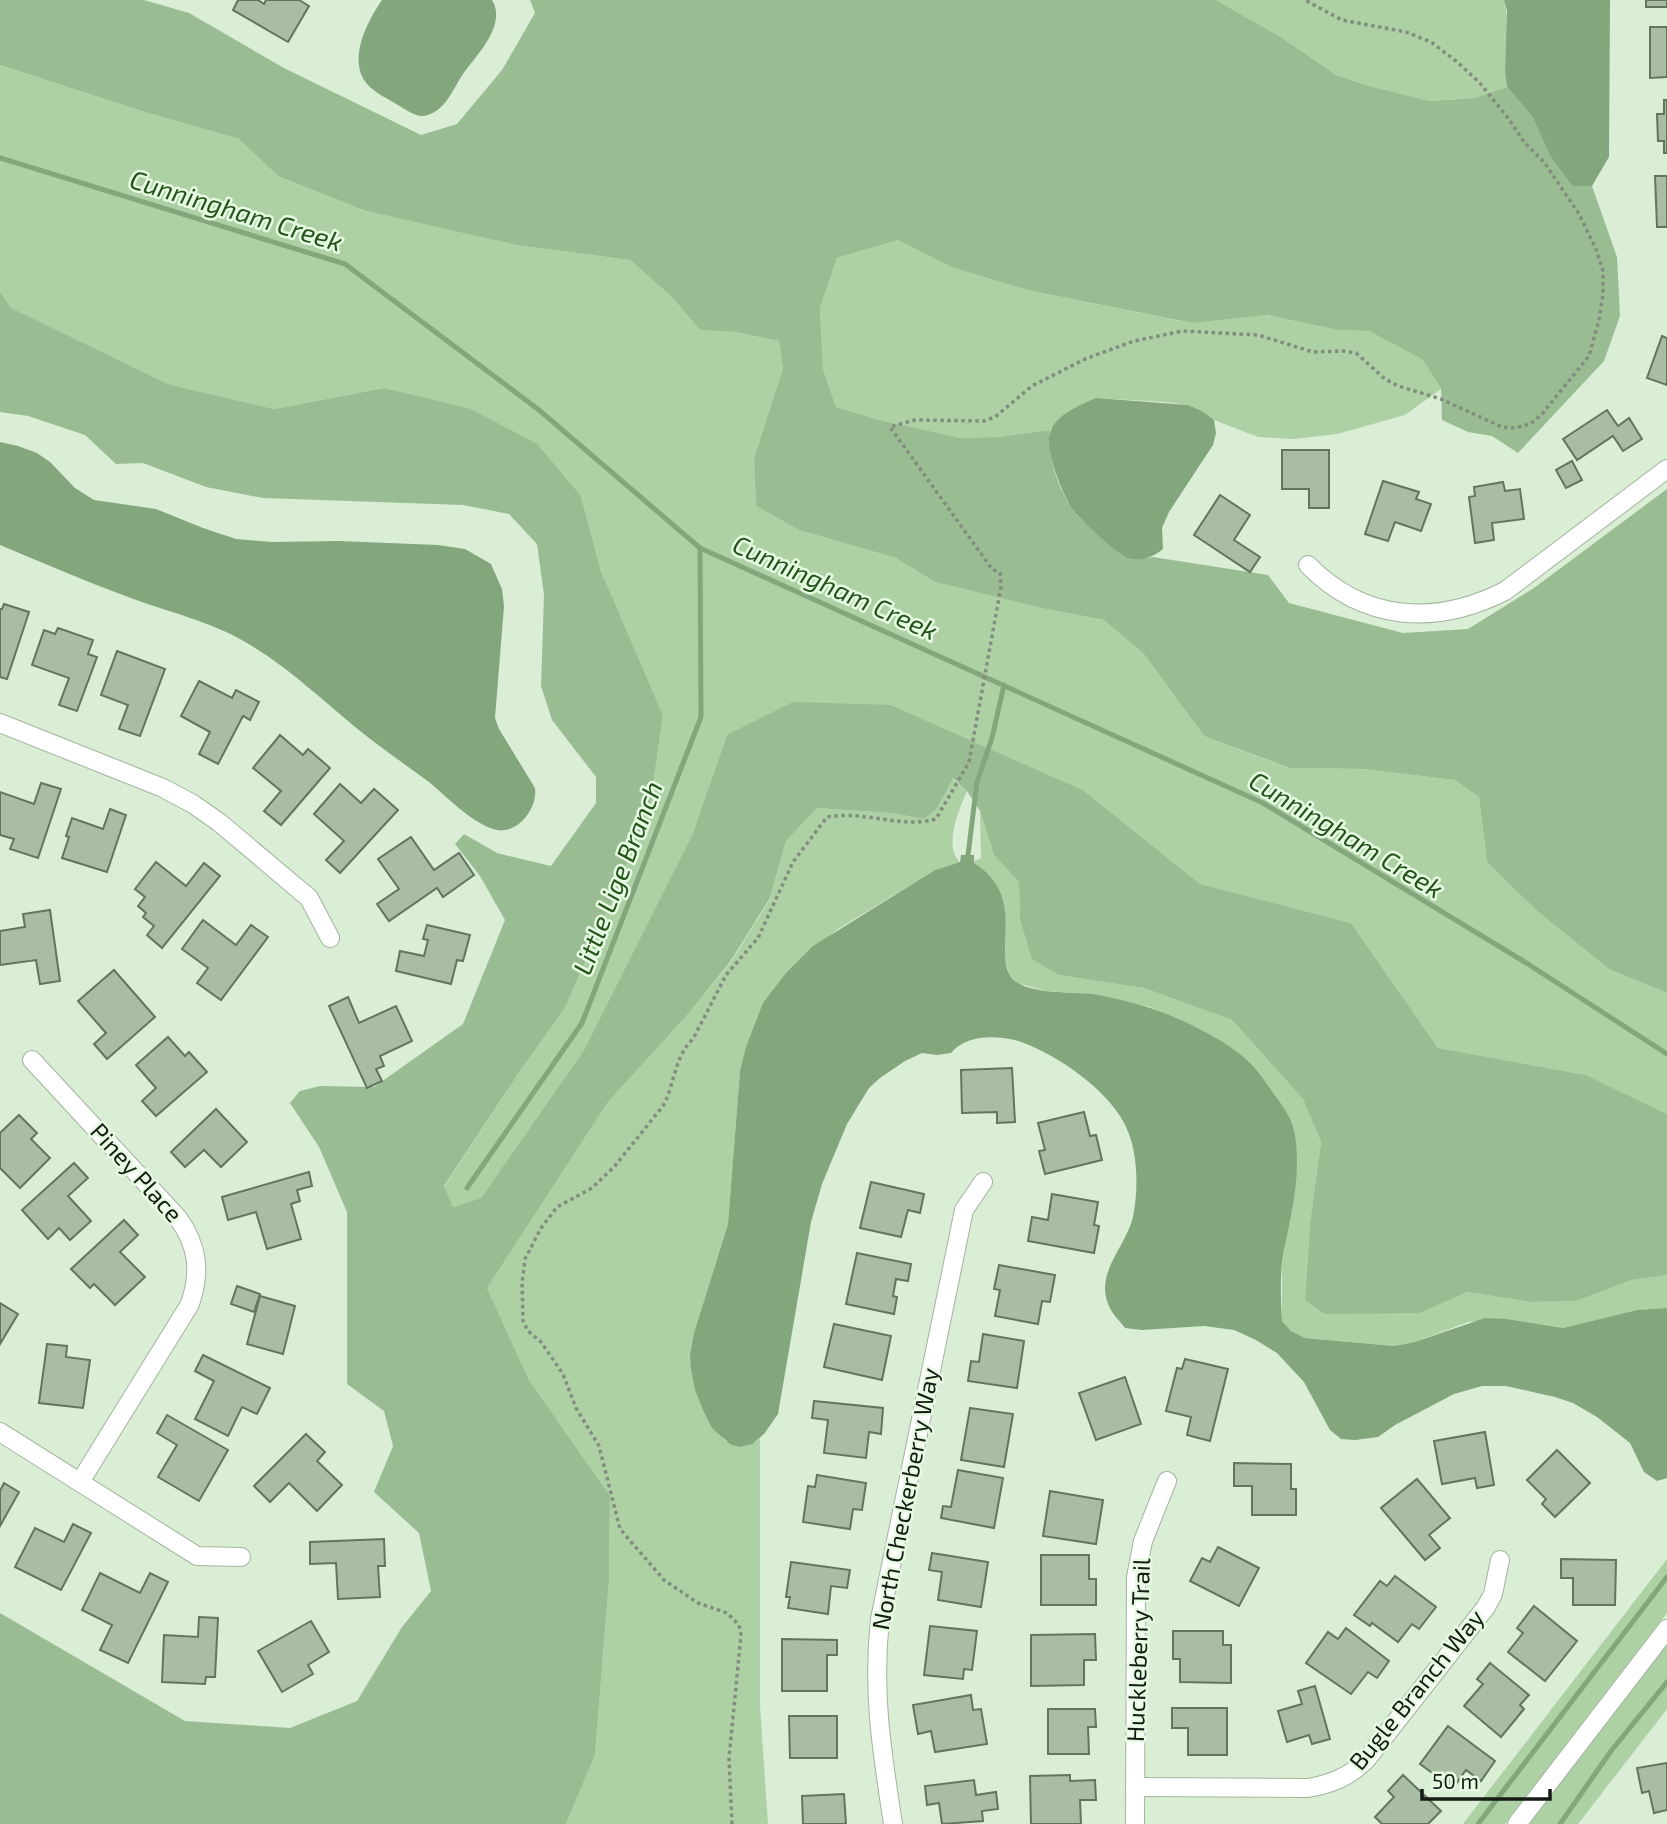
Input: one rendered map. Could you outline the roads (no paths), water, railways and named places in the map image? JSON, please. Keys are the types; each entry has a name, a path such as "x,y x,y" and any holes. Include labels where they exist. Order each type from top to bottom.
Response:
{"street":[{"path":"1308,565 1321,579 1370,606 1422,615 1451,612 1479,604 1505,591 1667,469"},
{"path":"0,723 163,788 193,804 220,823 309,898 330,938"},
{"name":"Piney Place","path":"32,1060 178,1217 189,1232 196,1250 198,1267 197,1285 190,1304 80,1482"},
{"name":"North Checkerberry Way","path":"893,1824 876,1697 880,1619 964,1210 983,1182"},
{"path":"0,1432 197,1556 241,1557"},
{"name":"Huckleberry Trail","path":"1135,1824 1136,1577 1143,1541 1167,1481"},
{"name":"Bugle Branch Way","path":"1135,1787 1308,1788 1343,1778 1366,1760 1486,1607 1493,1594 1500,1560"},
{"path":"1517,1824 1667,1629"}],"waterway":[{"name":"Cunningham Creek","path":"0,158 345,264 539,410 700,548 1263,803 1528,964 1667,1054"},
{"name":"Little Lige Branch","path":"467,1188 582,1023 701,717 700,548"},
{"path":"968,855 977,782 992,738 1004,685"},
{"path":"1478,1824 1667,1577"},
{"path":"1560,1824 1611,1751 1667,1682"}]}
